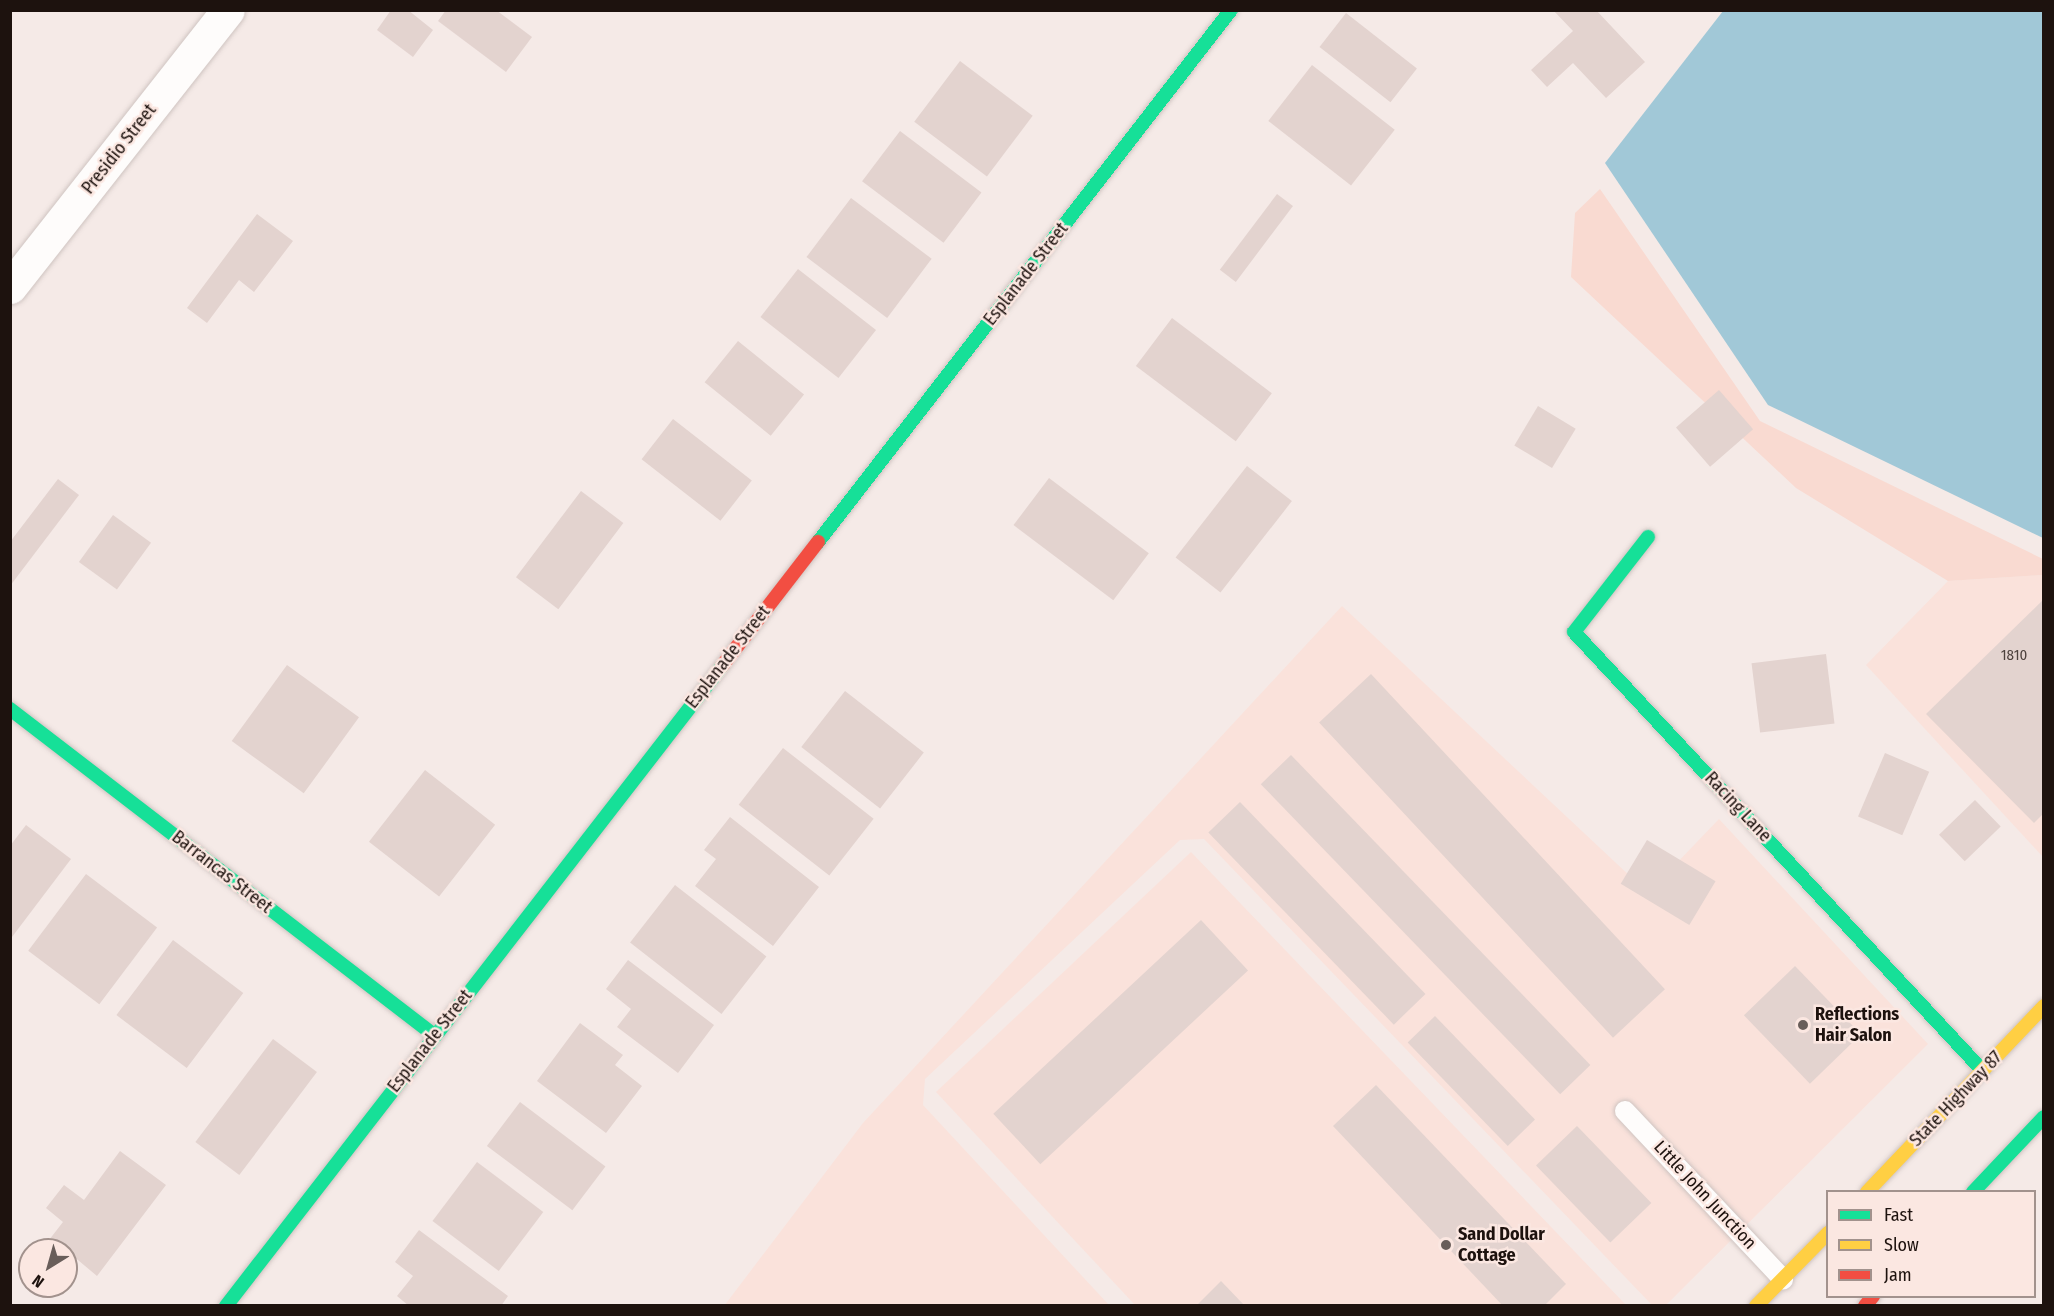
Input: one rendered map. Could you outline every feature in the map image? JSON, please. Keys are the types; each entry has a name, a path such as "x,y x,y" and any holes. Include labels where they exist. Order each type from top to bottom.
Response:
{"main road":[{"name":"Esplanade Street","path":"226,1305 1231,10"},
{"name":"Racing Lane","path":"1648,537 1574,632 1983,1071"},
{"name":"Barrancas Street","path":"10,709 434,1035"},
{"name":"State Highway 87","path":"1869,1190 2043,1006"},
{"path":"1974,1190 2043,1117"},
{"path":"1756,1305 1826,1234"}],"street":[{"name":"Presidio Street","path":"10,287 228,10"}],"lane":[{"name":"Little John Junction","path":"1626,1112 1783,1279"}],"shaded area":[{"path":"1600,189 1760,421 2043,559 2043,575 1948,581 1796,488 1571,277 1575,213"},
{"path":"2043,575 2043,857 1866,665 1948,581"},
{"path":"1342,606 1648,893 1719,819 1928,1044 1666,1305 1652,1305 1204,839 1180,840 925,1079 923,1105 1109,1305 724,1306 863,1123"},
{"path":"1191,852 1626,1305 1135,1305 936,1092"}],"water":[{"path":"1723,11 2043,11 2043,538 1768,405 1605,163"}],"building":[{"path":"391,10 408,10 433,30 413,57 377,30"},
{"path":"446,10 496,10 532,37 506,72 438,21"},
{"path":"1553,10 1596,10 1645,62 1606,98 1573,63 1547,87 1531,70 1573,31"},
{"path":"1346,13 1417,68 1390,102 1320,47"},
{"path":"960,61 1033,116 987,176 914,122"},
{"path":"1312,65 1395,130 1351,186 1268,121"},
{"path":"900,131 981,192 944,243 862,181"},
{"path":"1277,194 1293,206 1236,282 1220,270"},
{"path":"851,198 932,259 887,318 806,257"},
{"path":"257,214 293,241 254,292 239,280 207,323 187,308"},
{"path":"798,269 876,330 838,378 760,317"},
{"path":"1172,318 1272,393 1236,441 1136,366"},
{"path":"738,341 804,394 771,436 705,382"},
{"path":"1719,390 1753,429 1710,467 1676,427"},
{"path":"1538,406 1576,429 1552,468 1514,445"},
{"path":"673,419 752,481 720,521 642,459"},
{"path":"1247,466 1292,501 1220,593 1176,557"},
{"path":"1049,478 1149,553 1113,600 1013,525"},
{"path":"58,479 79,495 10,586 10,542"},
{"path":"581,491 623,523 558,609 516,577"},
{"path":"113,515 151,543 117,590 79,562"},
{"path":"2044,599 2044,813 2034,823 1926,714"},
{"path":"1826,654 1835,723 1760,733 1752,663"},
{"path":"287,665 359,717 304,793 232,741"},
{"path":"1371,674 1665,989 1613,1038 1319,722"},
{"path":"845,691 924,753 880,809 801,747"},
{"path":"783,748 874,819 829,876 739,805"},
{"path":"1885,753 1929,772 1902,835 1858,817"},
{"path":"1291,755 1590,1065 1560,1094 1261,784"},
{"path":"425,770 495,825 439,897 369,842"},
{"path":"1975,800 2001,827 1965,861 1939,835"},
{"path":"1240,802 1425,994 1394,1025 1208,833"},
{"path":"730,817 819,887 773,946 695,886 716,859 704,850"},
{"path":"26,825 71,859 12,937 10,846"},
{"path":"1647,840 1716,881 1689,925 1621,884"},
{"path":"86,874 157,928 99,1004 28,951"},
{"path":"675,885 766,956 721,1014 630,943"},
{"path":"1201,920 1248,970 1040,1164 993,1114"},
{"path":"173,940 243,993 187,1068 116,1015"},
{"path":"628,960 714,1025 678,1073 617,1027 631,1009 606,989"},
{"name":"Reflections Hair Salon","path":"1795,966 1861,1034 1810,1084 1744,1015"},
{"path":"1435,1016 1535,1120 1508,1146 1408,1042"},
{"path":"580,1023 623,1055 615,1065 642,1086 606,1133 537,1081"},
{"path":"273,1039 317,1072 239,1175 195,1142"},
{"path":"1376,1085 1566,1284 1544,1306 1503,1306 1333,1126"},
{"path":"520,1102 605,1166 572,1210 487,1146"},
{"path":"1577,1126 1651,1203 1610,1243 1536,1166"},
{"path":"120,1151 166,1185 97,1276 78,1260 78,1238 51,1238 63,1222 46,1208 64,1185 84,1200"},
{"path":"477,1162 543,1212 499,1271 432,1221"},
{"path":"419,1230 508,1296 501,1306 409,1306 397,1296 413,1276 395,1262"},
{"path":"1221,1281 1245,1306 1196,1306"}],"traffic: fast":[{"path":"818,542 1231,10"},
{"path":"1648,537 1574,632 1983,1071"},
{"path":"226,1306 722,666"},
{"path":"10,709 434,1035"},
{"path":"1975,1190 2044,1117"}],"traffic: slow":[{"path":"1869,1190 2044,1006"},
{"path":"1756,1306 1826,1235"}],"traffic: jam":[{"path":"722,666 818,542"},
{"path":"1865,1306 1871,1298"}],"place":[{"name":"Reflections Hair Salon","path":"1803,1025"},
{"name":"Sand Dollar Cottage","path":"1446,1245"}]}
